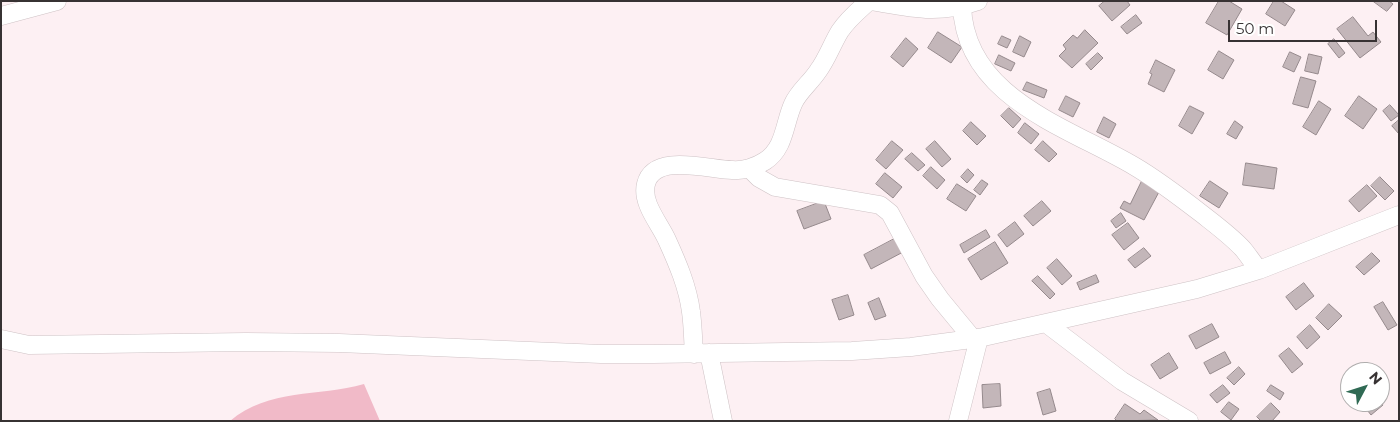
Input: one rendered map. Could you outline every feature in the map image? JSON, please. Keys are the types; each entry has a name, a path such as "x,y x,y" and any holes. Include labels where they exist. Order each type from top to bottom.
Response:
{"street":[{"path":"1,16 57,1"},
{"path":"723,421 701,353 688,294 666,238 645,195 646,184 650,176 662,167 690,166 732,170 749,168 772,156 782,138 793,104 817,73 846,22 870,1 923,10 938,10 970,4"},
{"path":"970,4 963,22 969,44 985,70 1004,89 1046,121 1118,158 1167,188 1235,241 1259,270"},
{"path":"749,168 766,184 775,187 870,202 886,208 924,276 940,299 976,339"},
{"path":"1,347 29,345 311,343 434,346 601,354 852,351 976,339 1197,289 1259,270 1399,215"},
{"path":"1048,324 1122,381 1189,421"},
{"path":"1,339 29,345"},
{"path":"958,421 976,339"}],"shaded area":[{"path":"364,384 380,421 230,421 245,410 277,398"}],"building":[{"path":"1105,1 1127,1 1130,5 1112,21 1099,6"},
{"path":"1219,1 1229,1 1242,9 1227,35 1206,23"},
{"path":"1274,1 1281,1 1295,10 1285,26 1266,14"},
{"path":"1373,1 1389,1 1393,4 1387,11"},
{"path":"1136,15 1142,23 1127,34 1121,27"},
{"path":"1353,17 1368,36 1373,32 1381,42 1360,58 1337,29"},
{"path":"1085,30 1098,43 1072,68 1059,56 1066,49 1063,45 1073,35 1077,38"},
{"path":"938,32 962,47 951,63 928,48"},
{"path":"1002,36 1011,40 1007,48 998,44"},
{"path":"1020,36 1031,42 1024,57 1013,52"},
{"path":"906,38 918,49 903,67 891,57"},
{"path":"1334,39 1345,53 1339,58 1328,44"},
{"path":"1219,51 1234,60 1223,79 1208,70"},
{"path":"1290,52 1301,57 1294,72 1283,67"},
{"path":"1098,53 1103,58 1091,70 1086,64"},
{"path":"1309,54 1322,57 1318,74 1305,71"},
{"path":"999,55 1015,63 1011,71 995,64"},
{"path":"1156,60 1175,70 1164,92 1148,84 1152,74 1150,73"},
{"path":"1301,77 1316,81 1308,108 1293,104"},
{"path":"1027,82 1047,90 1044,98 1023,90"},
{"path":"1066,96 1080,103 1073,117 1059,110"},
{"path":"1359,96 1377,109 1363,129 1345,116"},
{"path":"1319,101 1331,109 1316,135 1303,127"},
{"path":"1390,105 1399,115 1391,121 1383,111"},
{"path":"1190,106 1204,113 1192,134 1179,126"},
{"path":"1009,108 1021,119 1013,128 1001,116"},
{"path":"1104,117 1116,124 1109,138 1097,132"},
{"path":"1399,120 1399,134 1392,126"},
{"path":"1235,121 1243,127 1236,139 1227,134"},
{"path":"971,122 986,136 977,145 963,131"},
{"path":"1025,123 1039,134 1031,144 1018,133"},
{"path":"892,141 903,150 886,169 876,160"},
{"path":"935,141 951,159 942,167 926,149"},
{"path":"1043,141 1057,154 1049,162 1035,150"},
{"path":"912,153 925,165 918,171 905,159"},
{"path":"1246,163 1277,168 1274,189 1243,185"},
{"path":"931,167 945,180 937,189 923,176"},
{"path":"968,169 974,175 967,183 961,177"},
{"path":"885,173 902,187 893,198 876,184"},
{"path":"1380,177 1394,191 1385,200 1371,186"},
{"path":"982,180 988,184 980,195 974,190"},
{"path":"1142,181 1160,190 1144,220 1120,208 1124,201 1130,204"},
{"path":"1210,181 1228,193 1219,208 1200,196"},
{"path":"957,184 976,196 966,211 947,199"},
{"path":"1367,185 1377,196 1359,212 1349,201"},
{"path":"824,201 831,219 804,229 797,211"},
{"path":"1042,201 1051,211 1033,226 1024,216"},
{"path":"1121,213 1126,221 1116,228 1111,221"},
{"path":"1015,222 1024,234 1007,247 998,235"},
{"path":"1128,223 1139,238 1124,250 1112,235"},
{"path":"986,230 990,237 964,253 960,245"},
{"path":"898,237 905,251 871,269 864,255"},
{"path":"995,242 1008,263 981,280 968,259"},
{"path":"1144,248 1151,256 1135,268 1128,260"},
{"path":"1372,253 1380,261 1364,275 1356,267"},
{"path":"1057,259 1072,276 1062,285 1047,268"},
{"path":"1096,275 1099,282 1080,290 1077,283"},
{"path":"1038,276 1055,294 1050,299 1032,281"},
{"path":"1304,283 1314,296 1296,310 1286,297"},
{"path":"848,295 854,315 839,320 832,300"},
{"path":"879,298 886,316 875,320 868,303"},
{"path":"1383,302 1397,325 1388,330 1374,307"},
{"path":"1329,304 1342,316 1328,330 1316,318"},
{"path":"1212,324 1219,337 1196,349 1189,336"},
{"path":"1310,325 1320,337 1307,349 1297,337"},
{"path":"1289,348 1303,364 1292,373 1279,356"},
{"path":"1225,352 1231,363 1210,374 1204,363"},
{"path":"1169,353 1178,368 1160,379 1151,365"},
{"path":"1239,367 1245,374 1234,385 1227,378"},
{"path":"1000,384 1001,406 983,408 982,385"},
{"path":"1223,385 1230,393 1217,403 1210,395"},
{"path":"1271,385 1284,393 1280,400 1267,391"},
{"path":"1050,389 1056,411 1043,415 1037,393"},
{"path":"1229,402 1239,409 1231,420 1221,412"},
{"path":"1271,403 1280,412 1272,421 1261,421 1257,417"},
{"path":"1125,404 1140,414 1144,410 1158,420 1117,421 1115,419"}]}
